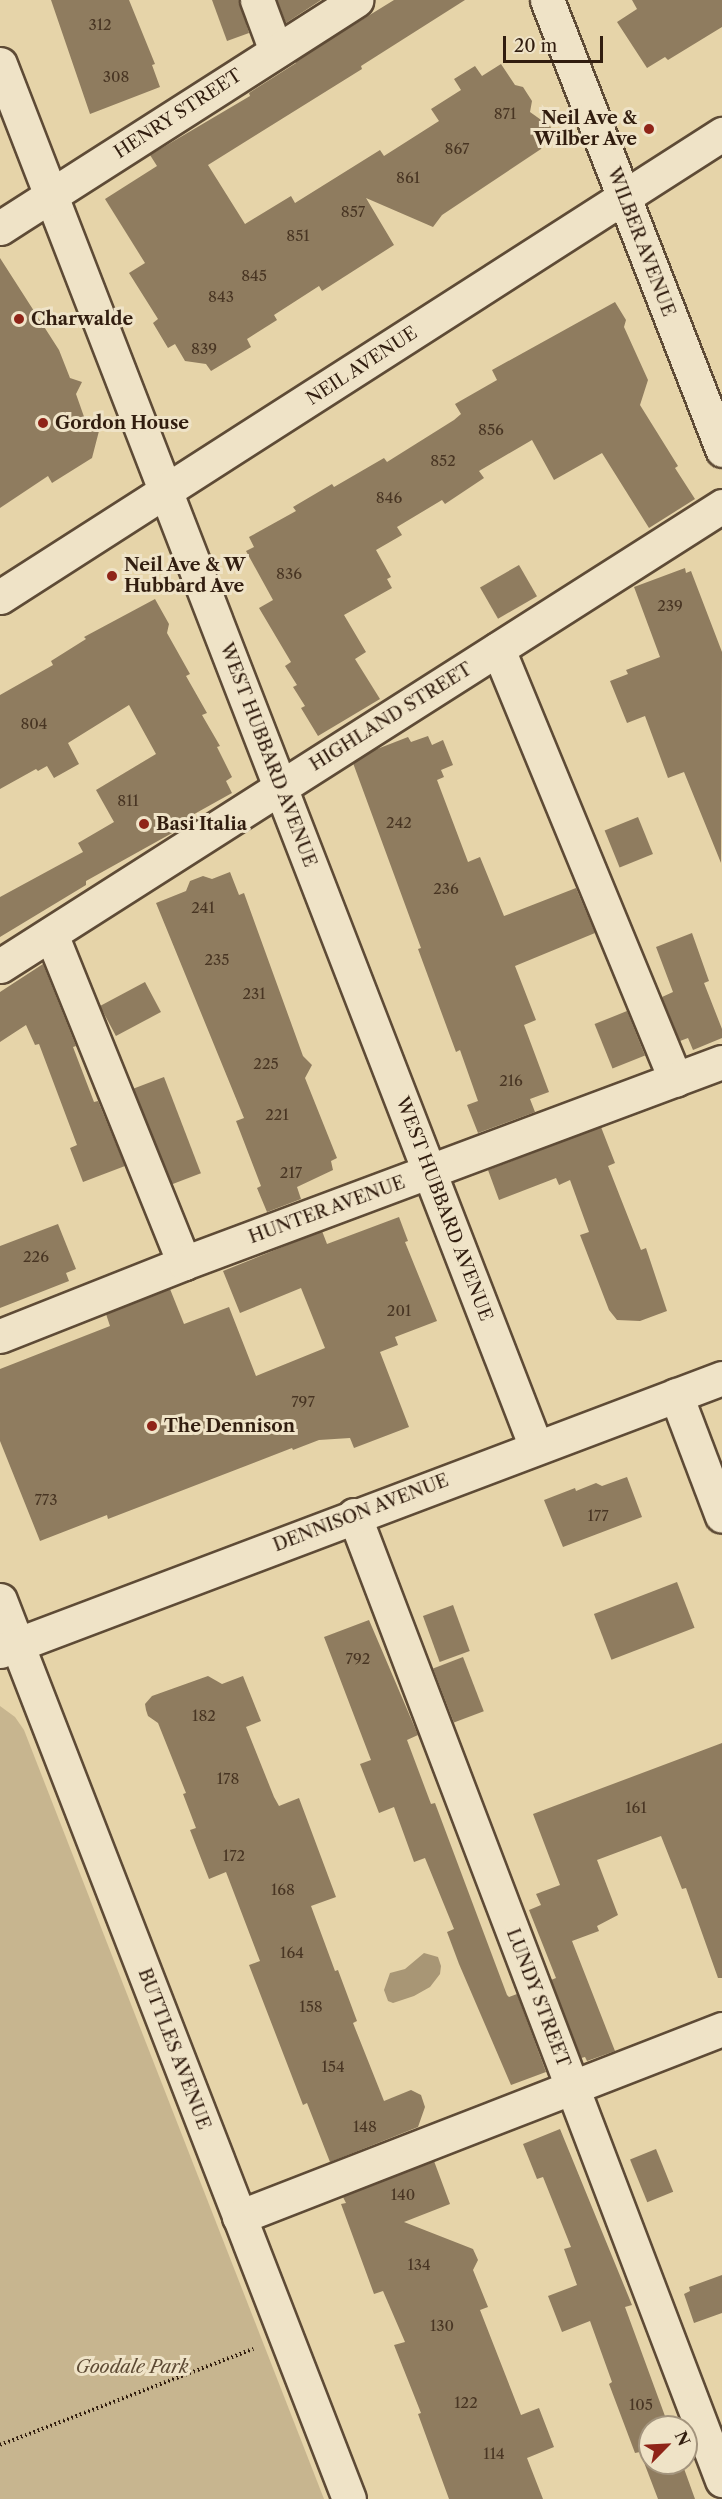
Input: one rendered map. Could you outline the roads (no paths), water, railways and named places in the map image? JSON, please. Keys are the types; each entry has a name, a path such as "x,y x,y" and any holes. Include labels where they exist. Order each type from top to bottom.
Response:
{"street":[{"path":"257,0 276,51"},
{"name":"HENRY STREET","path":"0,228 356,0"},
{"name":"WILBER AVENUE","path":"547,0 722,450"},
{"name":"WEST HUBBARD AVENUE","path":"0,64 536,1447"},
{"name":"NEIL AVENUE","path":"0,597 722,134"},
{"name":"HIGHLAND STREET","path":"0,966 722,506"},
{"path":"498,649 676,1080"},
{"path":"51,934 184,1263"},
{"name":"HUNTER AVENUE","path":"0,1336 184,1263 722,1062"},
{"name":"DENNISON AVENUE","path":"9,1647 722,1378"},
{"path":"676,1395 722,1516"},
{"name":"LUNDY STREET","path":"354,1515 722,2480"},
{"name":"BUTTLES AVENUE","path":"0,1600 9,1647 239,2217 349,2499"},
{"path":"239,2217 722,2029"}],"place":[{"name":"Neil Ave & Wilber Ave","path":"649,129"},
{"name":"Charwalde","path":"19,319"},
{"name":"Gordon House","path":"43,423"},
{"name":"Neil Ave & W Hubbard Ave","path":"112,576"},
{"name":"Basi Italia","path":"144,824"},
{"name":"The Dennison","path":"152,1426"}],"park label":[{"name":"Goodale Park","path":"132,2367"}]}
